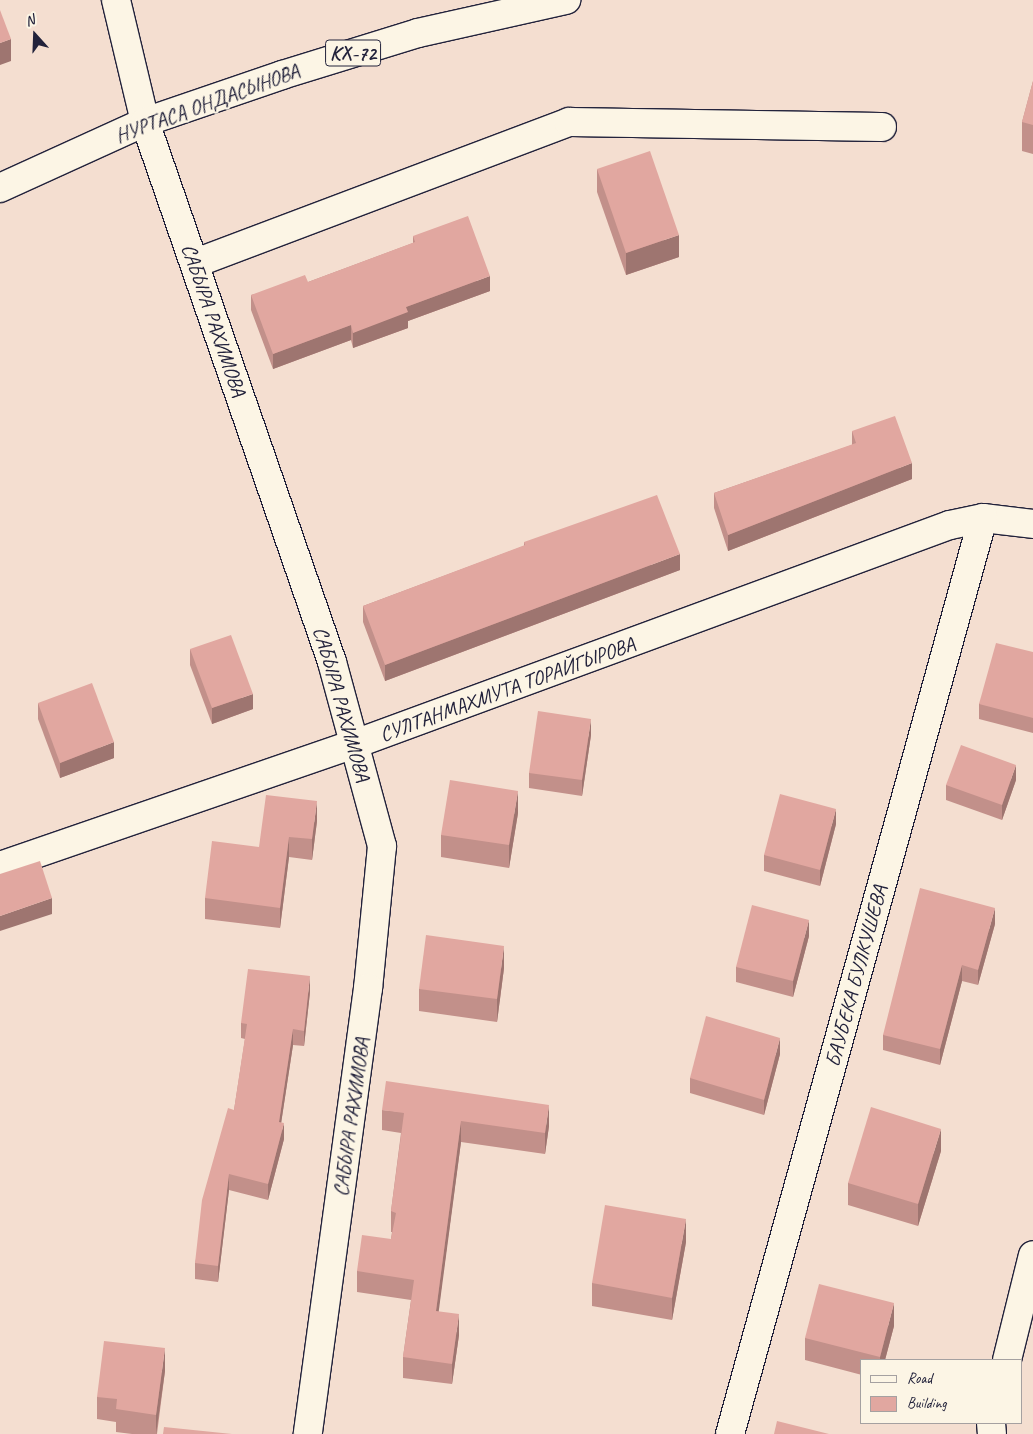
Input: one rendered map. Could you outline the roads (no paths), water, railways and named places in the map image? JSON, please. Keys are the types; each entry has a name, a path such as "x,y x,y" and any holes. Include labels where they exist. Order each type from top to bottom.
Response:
{"street":[{"name":"САБЫРА РАХИМОВА","path":"116,0 145,122 196,263 332,662 356,744 382,846 368,988 308,1434"},
{"name":"НУРТАСА ОНДАСЫНОВА","path":"0,188 145,122 418,33 566,0"},
{"path":"196,263 569,122 882,128"},
{"name":"СУЛТАНМАХМУТА ТОРАЙГЫРОВА","path":"0,866 356,744 950,525 983,518 1033,524"},
{"name":"БАУБЕКА БУЛКУШЕВА","path":"730,1434 983,518"},
{"path":"1007,1359 1033,1255"}]}
